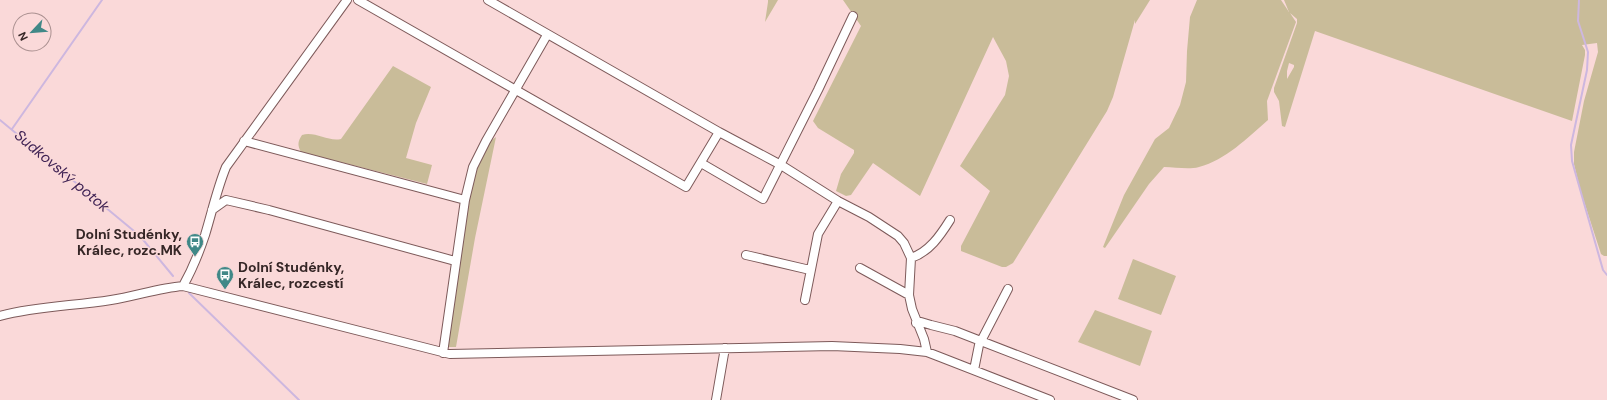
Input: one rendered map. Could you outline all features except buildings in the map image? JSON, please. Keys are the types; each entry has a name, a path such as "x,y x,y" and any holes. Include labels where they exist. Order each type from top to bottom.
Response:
{"street":[{"path":"183,286 195,261 219,184 226,167 347,0"},
{"path":"358,0 686,187 719,132"},
{"path":"488,0 546,35 781,166 838,201 869,217 898,236 904,243 911,258 909,295 916,323 924,339 927,352"},
{"path":"502,8 507,0"},
{"path":"701,163 763,199 781,166 852,16"},
{"path":"443,353 455,261 465,200 473,167 486,141 546,35"},
{"path":"244,141 465,200"},
{"path":"212,210 226,200 269,210 455,261"},
{"path":"805,300 818,234 838,201"},
{"path":"911,258 920,255 929,247 942,234 950,220"},
{"path":"746,255 810,270"},
{"path":"860,268 909,295"},
{"path":"0,316 42,307 111,300 171,287 183,286 443,353 457,355 832,346 900,349 927,352 1050,400"},
{"path":"974,370 981,341 1008,289"},
{"path":"916,323 921,322 930,326 955,330 1133,400"},
{"path":"716,400 725,348"}],"shaded area":[{"path":"768,0 778,0 765,22 768,2"},
{"path":"843,0 1150,0 1135,24 1135,20 1113,97 1107,111 1013,263 1006,267 1002,267 961,251 961,246 990,191 960,166 1005,95 1009,76 1006,61 993,37 920,196 873,163 851,195 846,196 836,191 841,174 854,153 854,150 818,128 813,121 861,26"},
{"path":"1197,0 1281,0 1289,12 1284,0 1607,0 1607,256 1601,254 1580,189 1574,164 1574,152 1584,101 1598,52 1597,43 1582,45 1585,50 1585,55 1572,121 1315,31 1285,127 1282,126 1279,101 1274,92 1274,88 1297,23 1297,19 1290,13 1296,22 1267,101 1268,120 1236,148 1209,164 1191,168 1164,167 1149,184 1105,248 1103,247 1124,195 1155,139 1169,128 1180,105 1186,82 1190,17","holes":["1289,63 1294,65 1294,67 1287,79"]},
{"path":"393,66 431,87 416,123 406,158 432,165 427,184 301,152 298,143 302,135 312,134 336,140 341,139"},
{"path":"496,137 475,238 456,347 447,347 469,195 475,171 489,142"},
{"path":"1133,259 1176,276 1161,315 1118,299"},
{"path":"1095,310 1152,331 1140,366 1078,342"}],"waterway":[{"path":"12,129 102,0"},
{"path":"1579,0 1578,21 1588,52 1587,70 1571,145 1572,161 1603,270 1607,275"},
{"name":"Sudkovský potok","path":"0,120 140,236 173,276"},
{"name":"Sudkovský potok","path":"189,293 299,400"}],"place":[{"name":"Dolní Studénky, Králec, rozc.MK","path":"195,257"},
{"name":"Dolní Studénky, Králec, rozcestí","path":"225,290"}]}
